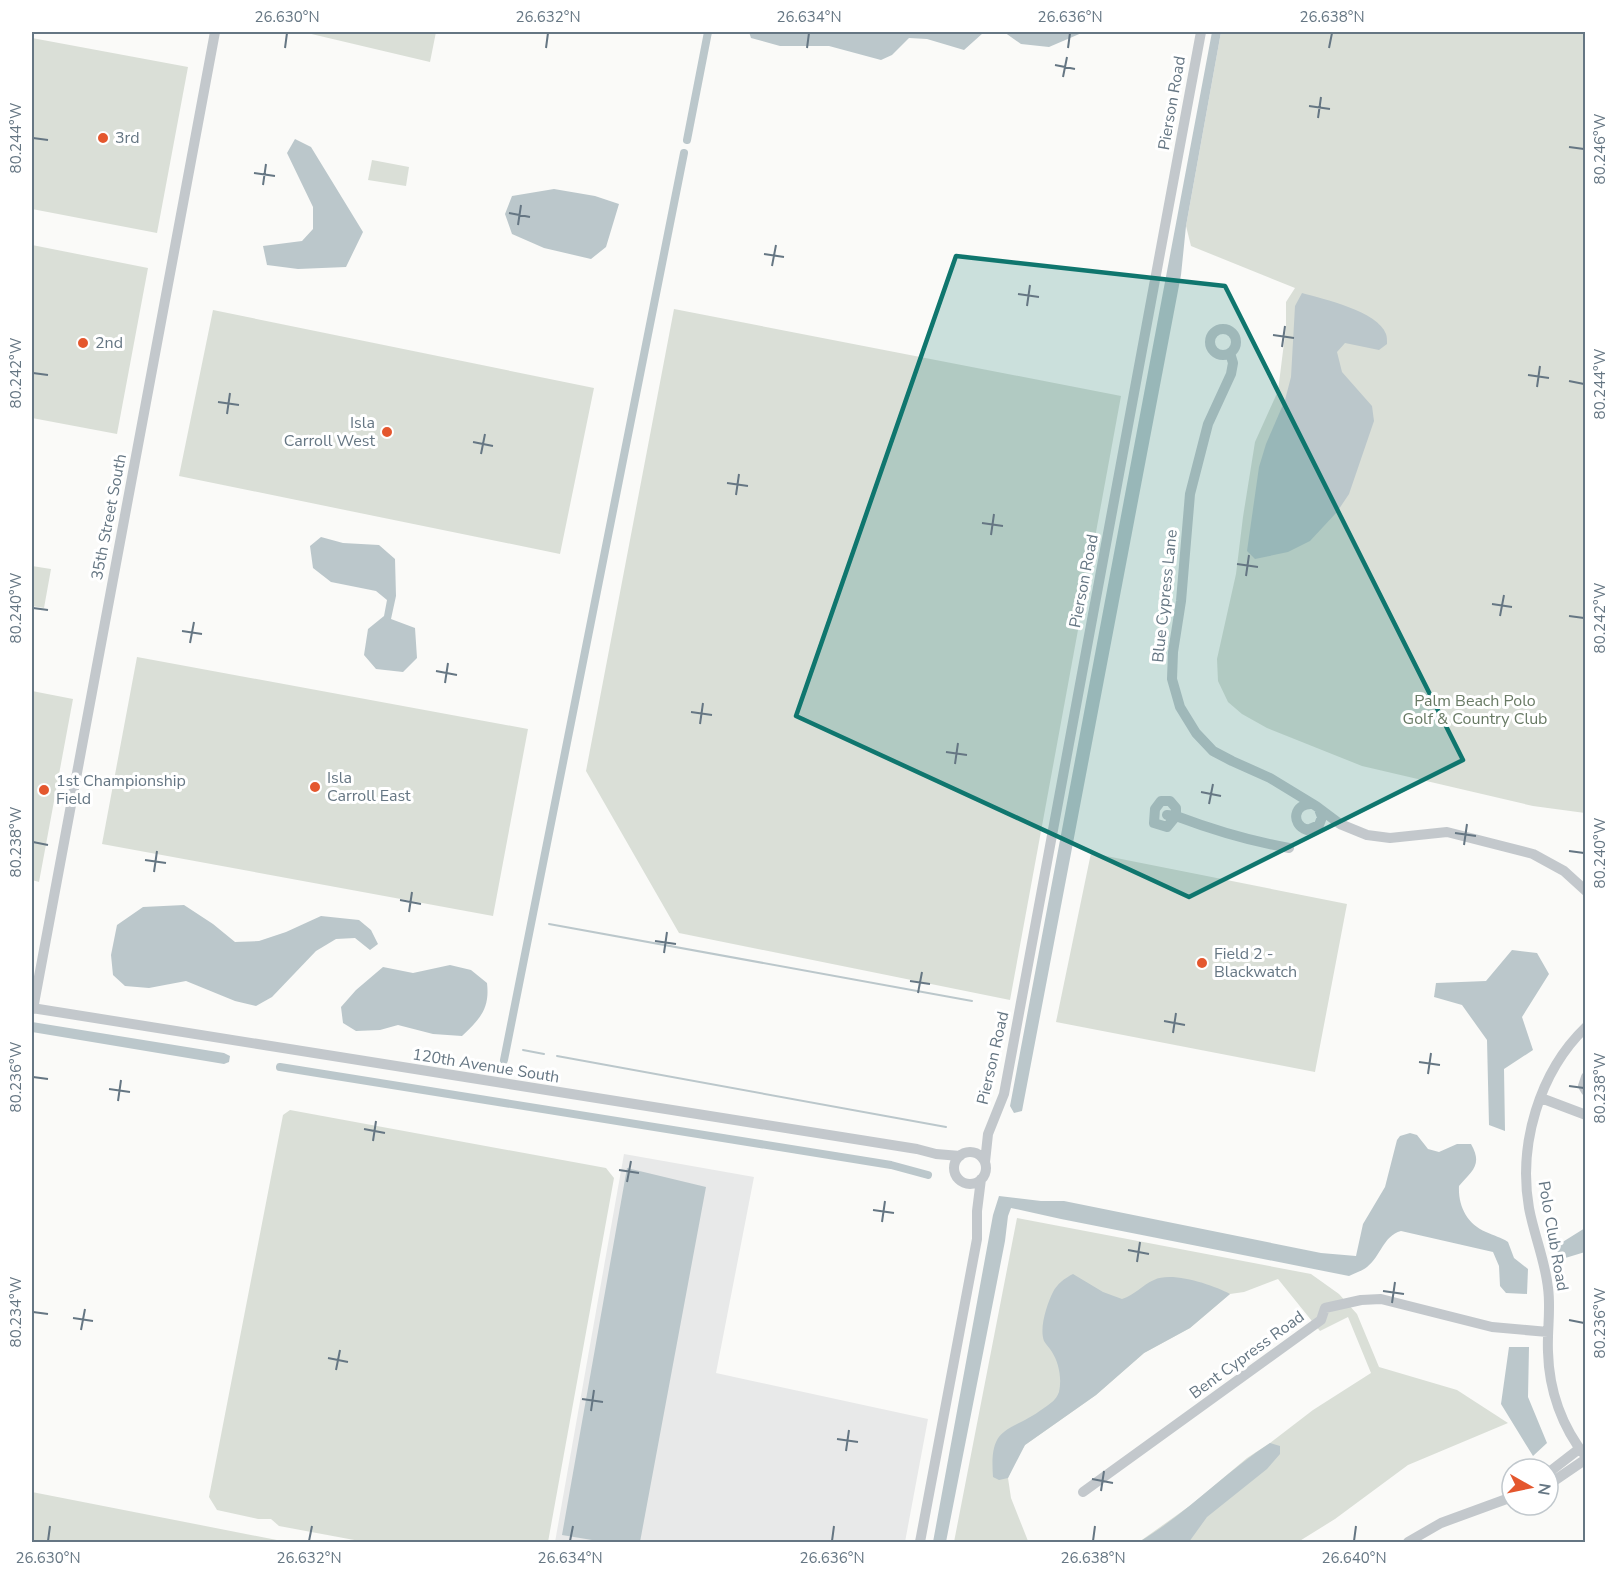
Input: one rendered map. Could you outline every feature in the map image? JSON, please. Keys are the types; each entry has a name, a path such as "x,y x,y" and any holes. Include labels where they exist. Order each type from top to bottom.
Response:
{"street":[{"name":"35th Street South","path":"32,1009 215,32"},
{"name":"Pierson Road","path":"985,1162 988,1134 1004,1094 1201,32"},
{"name":"Blue Cypress Lane","path":"1230,353 1233,363 1232,374 1208,424 1190,494 1172,679 1180,707 1196,733 1214,751 1270,778 1316,806 1340,824 1367,835 1390,838 1447,832 1533,854 1563,871 1586,891"},
{"path":"1172,815 1255,841 1289,848"},
{"name":"120th Avenue South","path":"32,1009 894,1145 936,1154 965,1154"},
{"name":"Polo Club Road","path":"1583,1455 1562,1416 1553,1391 1549,1371 1550,1311 1547,1277 1531,1217 1526,1177 1529,1140 1541,1098 1556,1066 1586,1027"},
{"path":"1586,1077 1583,1082 1586,1091"},
{"path":"1541,1098 1586,1115"},
{"name":"Pierson Road","path":"965,1154 988,1134"},
{"path":"976,1153 985,1162 985,1173 974,1183 967,1183 957,1176 954,1168 965,1154 976,1153"},
{"name":"120th Avenue South","path":"936,1154 954,1168"},
{"path":"921,1542 974,1260 981,1179"},
{"path":"967,1183 977,1211"},
{"name":"Bent Cypress Road","path":"1083,1492 1321,1320 1325,1308 1361,1300 1381,1299 1492,1328 1548,1332"},
{"path":"1560,1467 1583,1455"},
{"path":"1560,1475 1583,1455"},
{"path":"1408,1542 1451,1519 1500,1501"}],"highlighted area":[{"path":"956,256 1225,286 1463,760 1189,897 796,716"}],"shaded area":[{"path":"749,32 991,32 983,33 964,50 927,39 909,38 892,55 881,60 829,46 780,46 751,38"},
{"path":"1004,32 1084,32 1049,47 1021,44"},
{"path":"1212,32 1221,32 1186,226 1181,275 1022,1111 1014,1113 1010,1106"},
{"path":"295,139 311,147 363,232 346,267 298,269 267,265 263,246 302,241 313,229 313,207 287,153"},
{"path":"554,189 595,196 619,204 606,247 591,259 544,248 512,234 505,214 512,196"},
{"path":"1302,293 1349,307 1372,319 1381,326 1386,334 1387,344 1379,350 1345,343 1337,352 1342,372 1372,406 1374,421 1349,494 1337,512 1310,541 1288,552 1255,559 1247,551 1259,467 1285,400 1291,377 1295,306"},
{"path":"321,537 343,543 379,545 395,559 396,596 391,619 415,628 417,658 403,672 376,669 364,655 368,629 384,616 387,600 376,591 331,582 313,568 310,546"},
{"path":"184,905 235,942 259,941 321,916 359,920 371,930 378,944 370,950 355,938 336,939 316,951 272,997 256,1006 235,1001 186,981 149,988 125,986 113,975 111,955 117,925 143,907"},
{"path":"1512,950 1537,953 1549,974 1522,1017 1533,1050 1504,1069 1505,1131 1489,1125 1487,1040 1462,1005 1434,997 1436,983 1486,981"},
{"path":"450,965 471,970 487,983 485,1007 474,1024 462,1036 433,1034 398,1025 380,1030 356,1031 343,1023 341,1007 356,990 383,967 413,973"},
{"path":"32,1022 224,1053 230,1056 229,1062 224,1064 32,1032"},
{"path":"1410,1133 1417,1135 1428,1149 1439,1152 1457,1144 1471,1144 1476,1163 1472,1172 1459,1186 1462,1207 1479,1229 1508,1242 1514,1258 1528,1269 1527,1294 1506,1293 1500,1286 1499,1266 1493,1252 1401,1231 1390,1237 1367,1267 1349,1276 1011,1208 946,1542 933,1542 993,1215 999,1196 1064,1201 1321,1253 1356,1256 1363,1224 1385,1187 1397,1140 1400,1136"},
{"path":"624,1154 754,1177 716,1373 928,1419 905,1542 555,1542"},
{"path":"627,1168 706,1187 640,1542 604,1542 562,1535"},
{"path":"1585,1228 1585,1252 1562,1259 1557,1251 1561,1243"},
{"path":"1073,1274 1103,1292 1122,1299 1154,1280 1171,1277 1203,1283 1230,1294 1190,1328 1144,1353 1096,1395 1025,1445 1008,1478 999,1480 993,1477 994,1447 998,1438 1011,1427 1049,1405 1059,1392 1058,1366 1044,1341 1043,1323 1048,1303 1055,1289"},
{"path":"1509,1347 1529,1347 1528,1397 1547,1443 1533,1456 1501,1404"},
{"path":"1270,1443 1280,1446 1280,1454 1267,1469 1207,1517 1189,1542 1139,1542 1173,1519"}],"green space":[{"path":"303,32 436,32 430,62"},
{"name":"Palm Beach Polo Golf & Country Club","path":"1221,32 1585,32 1585,813 1533,806 1362,766 1267,728 1242,714 1228,702 1218,681 1217,659 1236,574 1255,442 1278,391 1286,327 1286,302 1295,288 1191,246 1186,226"},
{"name":"3rd","path":"32,38 188,67 157,233 32,209"},
{"path":"372,160 409,167 406,186 368,180"},
{"name":"2nd","path":"32,245 148,268 117,434 32,418"},
{"path":"674,309 1121,396 1010,1000 679,933 586,771"},
{"name":"Isla Carroll West","path":"213,310 594,388 560,554 179,476"},
{"path":"32,566 51,569 44,608 32,606"},
{"name":"Isla Carroll East","path":"137,657 528,729 493,916 102,844"},
{"name":"1st Championship Field","path":"32,691 73,699 39,882 32,880"},
{"name":"Field 2 - Blackwatch","path":"1091,853 1347,904 1315,1072 1056,1022"},
{"path":"290,1110 606,1168 614,1178 548,1542 365,1542 279,1526 271,1519 258,1519 217,1510 209,1497 283,1115"},
{"path":"1017,1218 1311,1274 1339,1294 1357,1314 1379,1367 1457,1390 1508,1423 1408,1465 1335,1519 1298,1542 1139,1542 1191,1505 1247,1458 1313,1410 1371,1373 1348,1317 1320,1331 1278,1279 1244,1292 1230,1294 1190,1328 1144,1353 1096,1395 1025,1445 1008,1478 1011,1498 1030,1542 954,1542"},
{"path":"32,1492 287,1542 32,1542"}],"waterway":[{"path":"687,140 708,32"},
{"path":"504,1060 684,153"},
{"path":"549,924 972,1001"},
{"path":"523,1050 544,1054"},
{"path":"557,1056 946,1127"},
{"path":"280,1067 891,1165 928,1175"}],"place":[{"name":"3rd","path":"103,138"},
{"name":"2nd","path":"83,343"},
{"name":"Isla Carroll West","path":"387,432"},
{"name":"Isla Carroll East","path":"315,787"},
{"name":"1st Championship Field","path":"44,790"},
{"name":"Field 2 - Blackwatch","path":"1202,963"}]}
